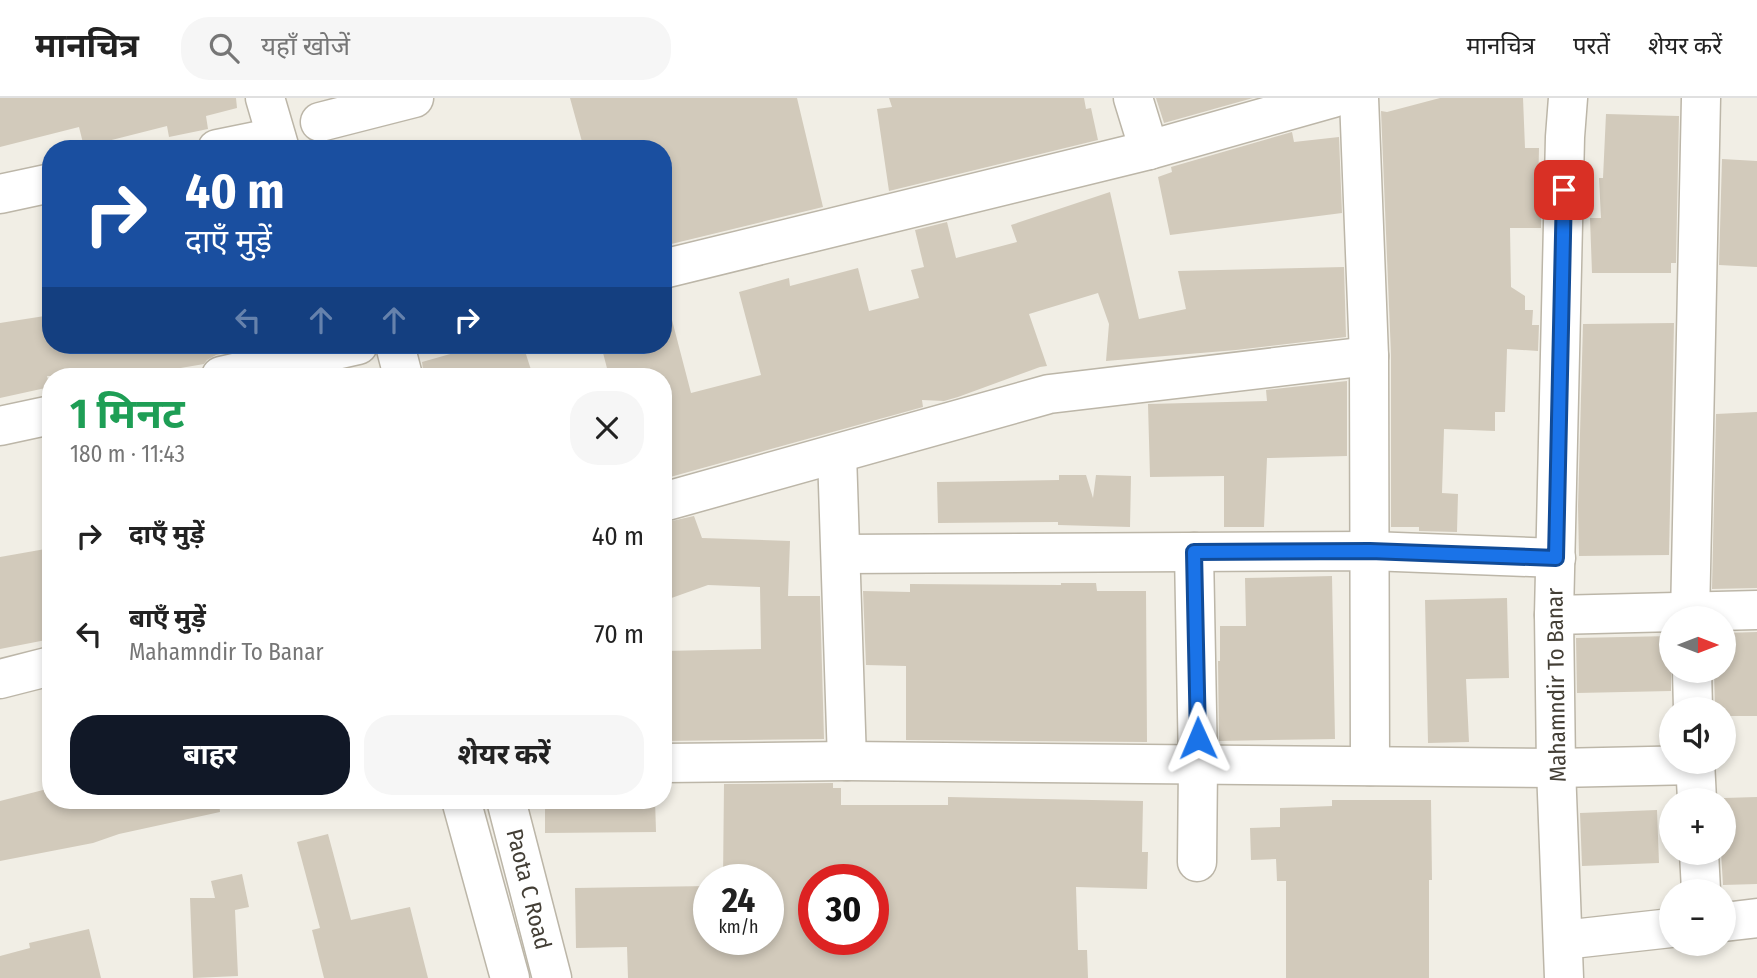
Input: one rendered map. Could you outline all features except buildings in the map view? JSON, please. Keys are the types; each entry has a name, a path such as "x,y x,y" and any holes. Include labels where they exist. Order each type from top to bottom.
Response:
{"street":[{"path":"265,98 277,140"},
{"path":"320,123 414,98"},
{"path":"1133,98 1149,150"},
{"path":"672,267 1149,150 1333,98"},
{"path":"1359,98 1369,356 1370,766"},
{"name":"Mahamndir To Banar","path":"1564,978 1556,768 1554,615 1568,98"},
{"path":"1689,606 1701,98"},
{"path":"0,194 42,185"},
{"path":"267,368 346,354"},
{"path":"672,500 1049,394 1369,356"},
{"path":"0,426 42,417"},
{"path":"837,454 847,761"},
{"path":"841,554 1370,551 1556,558"},
{"path":"1194,552 1197,862"},
{"path":"1736,611 1757,610"},
{"path":"1554,615 1659,614"},
{"path":"0,679 42,668"},
{"path":"672,763 847,761 1556,768 1696,775"},
{"path":"463,809 510,978"},
{"name":"Paota C Road","path":"508,809 552,978"},
{"path":"1736,921 1757,918"},
{"path":"1563,940 1659,929"}],"route":[{"path":"1198,738 1194,552 1370,551 1556,558 1564,190"}]}
